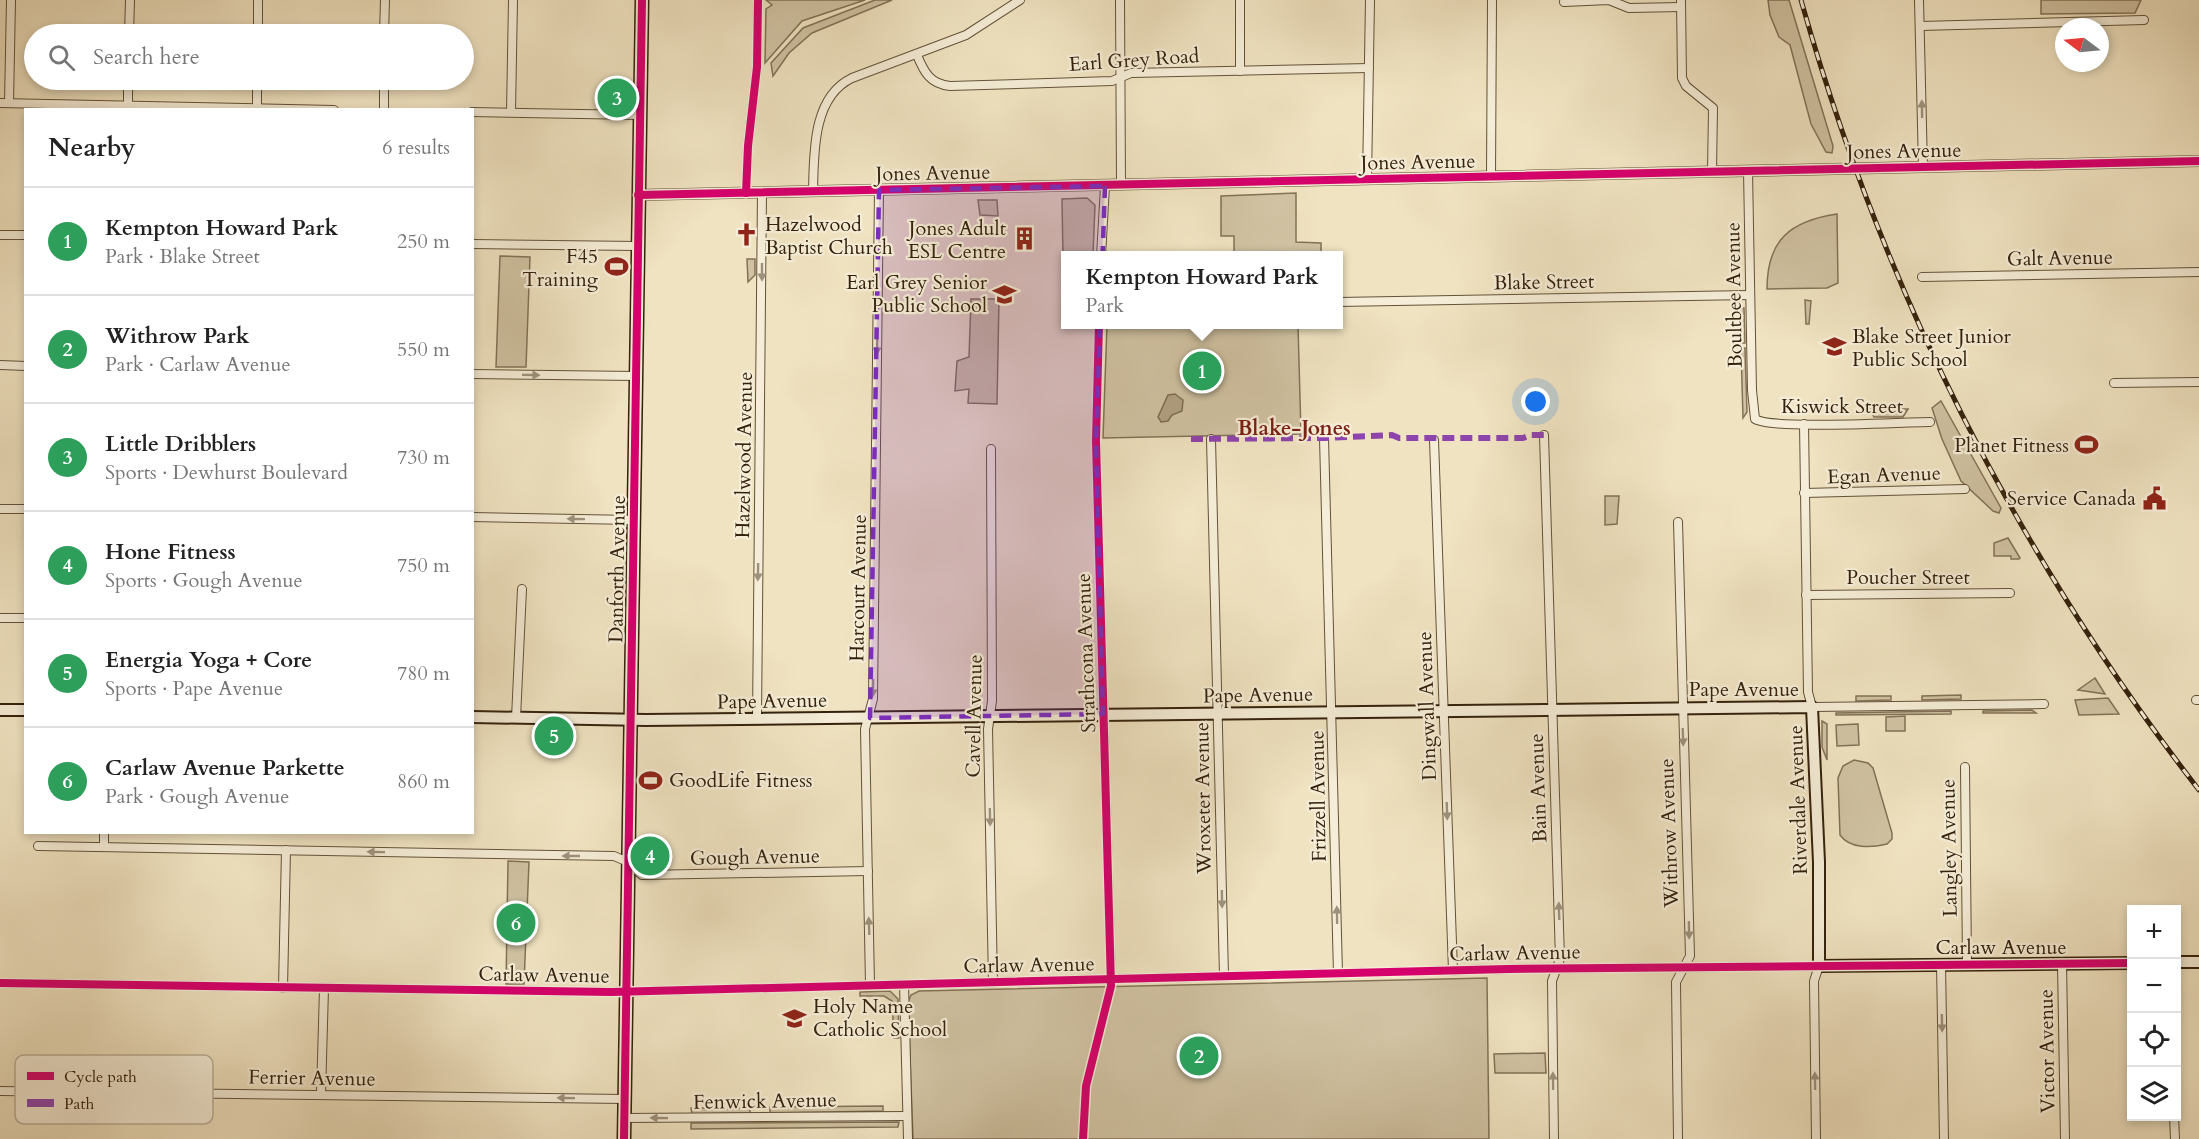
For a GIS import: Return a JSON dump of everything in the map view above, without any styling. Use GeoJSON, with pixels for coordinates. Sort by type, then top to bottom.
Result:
{"type":"FeatureCollection","features":[{"type":"Feature","properties":{"kind":"main road","name":"Danforth Avenue"},"geometry":{"type":"LineString","coordinates":[[624,1139],[642,0]]}},
{"type":"Feature","properties":{"kind":"main road","name":"Pape Avenue"},"geometry":{"type":"LineString","coordinates":[[474,717],[631,720],[1812,707]]}},
{"type":"Feature","properties":{"kind":"main road","name":"Riverdale Avenue"},"geometry":{"type":"LineString","coordinates":[[1812,707],[1818,862],[1819,966]]}},
{"type":"Feature","properties":{"kind":"main road"},"geometry":{"type":"LineString","coordinates":[[0,710],[24,710]]}},
{"type":"Feature","properties":{"kind":"main road"},"geometry":{"type":"LineString","coordinates":[[2181,962],[2199,962]]}},
{"type":"Feature","properties":{"kind":"main road","name":"Carlaw Avenue"},"geometry":{"type":"LineString","coordinates":[[1819,966],[2127,963]]}},
{"type":"Feature","properties":{"kind":"street"},"geometry":{"type":"LineString","coordinates":[[11,0],[4,103],[128,108],[257,108],[257,90]]}},
{"type":"Feature","properties":{"kind":"street"},"geometry":{"type":"LineString","coordinates":[[129,24],[130,0]]}},
{"type":"Feature","properties":{"kind":"street"},"geometry":{"type":"LineString","coordinates":[[258,0],[258,24]]}},
{"type":"Feature","properties":{"kind":"street"},"geometry":{"type":"LineString","coordinates":[[384,24],[385,0]]}},
{"type":"Feature","properties":{"kind":"street"},"geometry":{"type":"LineString","coordinates":[[511,112],[513,0]]}},
{"type":"Feature","properties":{"kind":"street"},"geometry":{"type":"LineString","coordinates":[[746,193],[748,146],[758,67],[758,0]]}},
{"type":"Feature","properties":{"kind":"street"},"geometry":{"type":"LineString","coordinates":[[813,192],[816,135],[822,113],[832,93],[852,78],[918,55],[982,27],[1020,0]]}},
{"type":"Feature","properties":{"kind":"street"},"geometry":{"type":"LineString","coordinates":[[1120,0],[1121,185]]}},
{"type":"Feature","properties":{"kind":"street"},"geometry":{"type":"LineString","coordinates":[[1239,0],[1240,71]]}},
{"type":"Feature","properties":{"kind":"street"},"geometry":{"type":"LineString","coordinates":[[1367,180],[1370,0]]}},
{"type":"Feature","properties":{"kind":"street"},"geometry":{"type":"LineString","coordinates":[[1491,177],[1492,0]]}},
{"type":"Feature","properties":{"kind":"street"},"geometry":{"type":"LineString","coordinates":[[1564,2],[1609,0],[1629,8],[1681,3],[1682,78],[1686,86],[1713,108],[1712,172]]}},
{"type":"Feature","properties":{"kind":"street"},"geometry":{"type":"LineString","coordinates":[[1920,0],[1923,168]]}},
{"type":"Feature","properties":{"kind":"street"},"geometry":{"type":"LineString","coordinates":[[1920,26],[2144,20]]}},
{"type":"Feature","properties":{"kind":"street","name":"Earl Grey Road"},"geometry":{"type":"LineString","coordinates":[[918,55],[929,78],[943,85],[1112,81],[1131,73],[1369,68]]}},
{"type":"Feature","properties":{"kind":"street"},"geometry":{"type":"LineString","coordinates":[[128,90],[128,108]]}},
{"type":"Feature","properties":{"kind":"street"},"geometry":{"type":"LineString","coordinates":[[384,90],[384,108]]}},
{"type":"Feature","properties":{"kind":"street"},"geometry":{"type":"LineString","coordinates":[[474,112],[639,115]]}},
{"type":"Feature","properties":{"kind":"street","name":"Jones Avenue"},"geometry":{"type":"LineString","coordinates":[[638,195],[2199,161]]}},
{"type":"Feature","properties":{"kind":"street","name":"Boultbee Avenue"},"geometry":{"type":"LineString","coordinates":[[1748,171],[1752,390],[1755,419]]}},
{"type":"Feature","properties":{"kind":"street"},"geometry":{"type":"LineString","coordinates":[[1101,251],[1105,186]]}},
{"type":"Feature","properties":{"kind":"street","name":"Harcourt Avenue"},"geometry":{"type":"LineString","coordinates":[[870,984],[865,729],[870,718],[873,699],[879,190]]}},
{"type":"Feature","properties":{"kind":"street","name":"Hazelwood Avenue"},"geometry":{"type":"LineString","coordinates":[[757,719],[762,192]]}},
{"type":"Feature","properties":{"kind":"street"},"geometry":{"type":"LineString","coordinates":[[0,235],[24,236]]}},
{"type":"Feature","properties":{"kind":"street"},"geometry":{"type":"LineString","coordinates":[[474,244],[638,246]]}},
{"type":"Feature","properties":{"kind":"street","name":"Galt Avenue"},"geometry":{"type":"LineString","coordinates":[[1922,277],[2199,272]]}},
{"type":"Feature","properties":{"kind":"street","name":"Blake Street"},"geometry":{"type":"LineString","coordinates":[[1343,302],[1750,295]]}},
{"type":"Feature","properties":{"kind":"street","name":"Strathcona Avenue"},"geometry":{"type":"LineString","coordinates":[[1099,329],[1096,441],[1111,980]]}},
{"type":"Feature","properties":{"kind":"street"},"geometry":{"type":"LineString","coordinates":[[0,365],[24,366]]}},
{"type":"Feature","properties":{"kind":"street"},"geometry":{"type":"LineString","coordinates":[[474,374],[637,376]]}},
{"type":"Feature","properties":{"kind":"street"},"geometry":{"type":"LineString","coordinates":[[2114,383],[2199,382]]}},
{"type":"Feature","properties":{"kind":"street","name":"Kiswick Street"},"geometry":{"type":"LineString","coordinates":[[1755,419],[1761,422],[1804,424],[1930,422]]}},
{"type":"Feature","properties":{"kind":"street","name":"Riverdale Avenue"},"geometry":{"type":"LineString","coordinates":[[1804,424],[1808,692],[1812,707]]}},
{"type":"Feature","properties":{"kind":"street","name":"Bain Avenue"},"geometry":{"type":"LineString","coordinates":[[1544,435],[1560,958],[1552,981],[1554,1139]]}},
{"type":"Feature","properties":{"kind":"street","name":"Frizzell Avenue"},"geometry":{"type":"LineString","coordinates":[[1324,438],[1338,974]]}},
{"type":"Feature","properties":{"kind":"street","name":"Wroxeter Avenue"},"geometry":{"type":"LineString","coordinates":[[1211,439],[1224,976]]}},
{"type":"Feature","properties":{"kind":"street","name":"Dingwall Avenue"},"geometry":{"type":"LineString","coordinates":[[1434,440],[1453,970]]}},
{"type":"Feature","properties":{"kind":"street","name":"Cavell Avenue"},"geometry":{"type":"LineString","coordinates":[[991,449],[992,700],[990,717],[993,982]]}},
{"type":"Feature","properties":{"kind":"street","name":"Egan Avenue"},"geometry":{"type":"LineString","coordinates":[[1804,494],[1965,489]]}},
{"type":"Feature","properties":{"kind":"street"},"geometry":{"type":"LineString","coordinates":[[0,509],[24,509]]}},
{"type":"Feature","properties":{"kind":"street"},"geometry":{"type":"LineString","coordinates":[[474,517],[634,520]]}},
{"type":"Feature","properties":{"kind":"street","name":"Withrow Avenue"},"geometry":{"type":"LineString","coordinates":[[1678,522],[1690,956],[1676,982],[1678,1139]]}},
{"type":"Feature","properties":{"kind":"street"},"geometry":{"type":"LineString","coordinates":[[516,718],[522,589]]}},
{"type":"Feature","properties":{"kind":"street","name":"Poucher Street"},"geometry":{"type":"LineString","coordinates":[[1806,595],[2010,593]]}},
{"type":"Feature","properties":{"kind":"street"},"geometry":{"type":"LineString","coordinates":[[0,618],[24,618]]}},
{"type":"Feature","properties":{"kind":"street","name":"Pape Avenue"},"geometry":{"type":"LineString","coordinates":[[1812,707],[2044,704]]}},
{"type":"Feature","properties":{"kind":"street","name":"Langley Avenue"},"geometry":{"type":"LineString","coordinates":[[1965,767],[1967,964]]}},
{"type":"Feature","properties":{"kind":"street"},"geometry":{"type":"LineString","coordinates":[[104,834],[104,847]]}},
{"type":"Feature","properties":{"kind":"street","name":"Gough Avenue"},"geometry":{"type":"LineString","coordinates":[[38,846],[614,856],[628,862],[642,875],[868,871]]}},
{"type":"Feature","properties":{"kind":"street"},"geometry":{"type":"LineString","coordinates":[[283,988],[286,850]]}},
{"type":"Feature","properties":{"kind":"street","name":"Victor Avenue"},"geometry":{"type":"LineString","coordinates":[[2062,963],[2065,1139]]}},
{"type":"Feature","properties":{"kind":"street"},"geometry":{"type":"LineString","coordinates":[[1941,964],[1944,1139]]}},
{"type":"Feature","properties":{"kind":"street","name":"Riverdale Avenue"},"geometry":{"type":"LineString","coordinates":[[1816,1139],[1814,981],[1819,966]]}},
{"type":"Feature","properties":{"kind":"street","name":"Carlaw Avenue"},"geometry":{"type":"LineString","coordinates":[[0,983],[626,992],[1453,970],[1819,966]]}},
{"type":"Feature","properties":{"kind":"street"},"geometry":{"type":"LineString","coordinates":[[904,984],[908,1139]]}},
{"type":"Feature","properties":{"kind":"street"},"geometry":{"type":"LineString","coordinates":[[321,1094],[324,989]]}},
{"type":"Feature","properties":{"kind":"street","name":"Ferrier Avenue"},"geometry":{"type":"LineString","coordinates":[[0,1091],[15,1091]]}},
{"type":"Feature","properties":{"kind":"street","name":"Ferrier Avenue"},"geometry":{"type":"LineString","coordinates":[[213,1093],[624,1099]]}},
{"type":"Feature","properties":{"kind":"street","name":"Fenwick Avenue"},"geometry":{"type":"LineString","coordinates":[[624,1118],[907,1116]]}},
{"type":"Feature","properties":{"kind":"street"},"geometry":{"type":"LineString","coordinates":[[2174,1121],[2175,1139]]}},
{"type":"Feature","properties":{"kind":"highlighted area"},"geometry":{"type":"Polygon","coordinates":[[[1105,186],[1096,441],[1103,714],[870,718],[879,190],[1105,186]]]}},
{"type":"Feature","properties":{"kind":"shaded area"},"geometry":{"type":"Polygon","coordinates":[[[766,0],[865,0],[802,21],[765,63],[766,9],[772,5],[766,0]]]}},
{"type":"Feature","properties":{"kind":"shaded area"},"geometry":{"type":"Polygon","coordinates":[[[875,0],[892,0],[812,33],[789,53],[773,76],[771,63],[803,28],[875,0]]]}},
{"type":"Feature","properties":{"kind":"shaded area"},"geometry":{"type":"Polygon","coordinates":[[[1768,0],[1789,0],[1833,146],[1832,153],[1826,152],[1811,124],[1790,45],[1779,37],[1770,15],[1768,0]]]}},
{"type":"Feature","properties":{"kind":"shaded area"},"geometry":{"type":"Polygon","coordinates":[[[2041,0],[2141,0],[2135,13],[2041,14],[2041,0]]]}},
{"type":"Feature","properties":{"kind":"shaded area"},"geometry":{"type":"Polygon","coordinates":[[[1296,193],[1296,242],[1321,243],[1321,251],[1234,251],[1234,236],[1221,236],[1221,196],[1296,193]]]}},
{"type":"Feature","properties":{"kind":"shaded area"},"geometry":{"type":"Polygon","coordinates":[[[1087,198],[1095,205],[1093,251],[1063,251],[1062,199],[1087,198]]]}},
{"type":"Feature","properties":{"kind":"shaded area"},"geometry":{"type":"Polygon","coordinates":[[[978,200],[997,200],[998,216],[980,215],[978,200]]]}},
{"type":"Feature","properties":{"kind":"shaded area"},"geometry":{"type":"Polygon","coordinates":[[[1837,214],[1838,283],[1827,288],[1767,289],[1771,258],[1784,236],[1806,222],[1837,214]]]}},
{"type":"Feature","properties":{"kind":"shaded area"},"geometry":{"type":"Polygon","coordinates":[[[500,256],[530,257],[526,367],[496,367],[500,256]]]}},
{"type":"Feature","properties":{"kind":"shaded area"},"geometry":{"type":"Polygon","coordinates":[[[747,259],[755,259],[755,275],[748,282],[747,259]]]}},
{"type":"Feature","properties":{"kind":"shaded area"},"geometry":{"type":"Polygon","coordinates":[[[971,299],[999,299],[997,404],[968,403],[969,389],[955,391],[957,361],[969,357],[971,299]]]}},
{"type":"Feature","properties":{"kind":"shaded area"},"geometry":{"type":"Polygon","coordinates":[[[1805,300],[1811,301],[1809,324],[1806,324],[1805,300]]]}},
{"type":"Feature","properties":{"kind":"shaded area"},"geometry":{"type":"Polygon","coordinates":[[[1740,308],[1744,308],[1745,343],[1741,343],[1740,308]]]}},
{"type":"Feature","properties":{"kind":"shaded area"},"geometry":{"type":"Polygon","coordinates":[[[1107,329],[1298,329],[1301,434],[1103,438],[1107,329]]]}},
{"type":"Feature","properties":{"kind":"shaded area"},"geometry":{"type":"Polygon","coordinates":[[[1745,348],[1747,412],[1743,418],[1741,349],[1745,348]]]}},
{"type":"Feature","properties":{"kind":"shaded area"},"geometry":{"type":"Polygon","coordinates":[[[1175,394],[1183,400],[1182,411],[1172,415],[1168,421],[1161,422],[1158,417],[1168,395],[1175,394]]]}},
{"type":"Feature","properties":{"kind":"shaded area"},"geometry":{"type":"Polygon","coordinates":[[[1941,401],[2001,508],[1999,513],[1993,511],[1961,481],[1942,439],[1932,408],[1941,401]]]}},
{"type":"Feature","properties":{"kind":"shaded area"},"geometry":{"type":"Polygon","coordinates":[[[1869,409],[1908,409],[1903,417],[1874,417],[1869,409]]]}},
{"type":"Feature","properties":{"kind":"shaded area"},"geometry":{"type":"Polygon","coordinates":[[[1605,496],[1619,496],[1617,524],[1605,525],[1605,496]]]}},
{"type":"Feature","properties":{"kind":"shaded area"},"geometry":{"type":"Polygon","coordinates":[[[2008,538],[2019,559],[2011,559],[2011,556],[1994,556],[1994,543],[2008,538]]]}},
{"type":"Feature","properties":{"kind":"shaded area"},"geometry":{"type":"Polygon","coordinates":[[[2095,678],[2105,694],[2078,690],[2095,678]]]}},
{"type":"Feature","properties":{"kind":"shaded area"},"geometry":{"type":"Polygon","coordinates":[[[1961,695],[1961,699],[1922,700],[1922,696],[1961,695]]]}},
{"type":"Feature","properties":{"kind":"shaded area"},"geometry":{"type":"Polygon","coordinates":[[[1856,696],[1891,696],[1891,700],[1856,701],[1856,696]]]}},
{"type":"Feature","properties":{"kind":"shaded area"},"geometry":{"type":"Polygon","coordinates":[[[2108,698],[2119,714],[2079,715],[2075,700],[2108,698]]]}},
{"type":"Feature","properties":{"kind":"shaded area"},"geometry":{"type":"Polygon","coordinates":[[[2032,710],[2036,713],[1983,713],[1983,711],[2032,710]]]}},
{"type":"Feature","properties":{"kind":"shaded area"},"geometry":{"type":"Polygon","coordinates":[[[1951,711],[1951,714],[1836,715],[1836,713],[1951,711]]]}},
{"type":"Feature","properties":{"kind":"shaded area"},"geometry":{"type":"Polygon","coordinates":[[[1905,716],[1905,731],[1886,731],[1886,717],[1905,716]]]}},
{"type":"Feature","properties":{"kind":"shaded area"},"geometry":{"type":"Polygon","coordinates":[[[1822,721],[1827,724],[1827,760],[1822,747],[1822,721]]]}},
{"type":"Feature","properties":{"kind":"shaded area"},"geometry":{"type":"Polygon","coordinates":[[[1858,724],[1859,745],[1837,746],[1836,725],[1858,724]]]}},
{"type":"Feature","properties":{"kind":"shaded area"},"geometry":{"type":"Polygon","coordinates":[[[1854,760],[1868,763],[1873,768],[1892,833],[1892,839],[1887,844],[1855,845],[1844,840],[1840,835],[1838,778],[1843,766],[1854,760]]]}},
{"type":"Feature","properties":{"kind":"shaded area"},"geometry":{"type":"Polygon","coordinates":[[[508,861],[529,862],[524,984],[506,984],[508,861]]]}},
{"type":"Feature","properties":{"kind":"shaded area"},"geometry":{"type":"Polygon","coordinates":[[[1487,978],[1489,1139],[913,1139],[908,1002],[911,995],[919,991],[1487,978]]]}},
{"type":"Feature","properties":{"kind":"shaded area"},"geometry":{"type":"Polygon","coordinates":[[[890,991],[898,999],[899,1038],[894,1038],[892,1001],[884,996],[860,996],[860,992],[890,991]]]}},
{"type":"Feature","properties":{"kind":"shaded area"},"geometry":{"type":"Polygon","coordinates":[[[1545,1053],[1546,1073],[1495,1073],[1494,1054],[1545,1053]]]}},
{"type":"Feature","properties":{"kind":"shaded area"},"geometry":{"type":"Polygon","coordinates":[[[883,1106],[883,1111],[770,1113],[770,1107],[883,1106]]]}},
{"type":"Feature","properties":{"kind":"shaded area"},"geometry":{"type":"Polygon","coordinates":[[[691,1108],[750,1108],[750,1113],[692,1114],[691,1108]]]}},
{"type":"Feature","properties":{"kind":"shaded area"},"geometry":{"type":"Polygon","coordinates":[[[899,1122],[898,1127],[691,1129],[691,1123],[899,1122]]]}},
{"type":"Feature","properties":{"kind":"railway"},"geometry":{"type":"LineString","coordinates":[[1801,0],[1834,107],[1872,211],[1914,314],[1962,414],[2014,512],[2071,607],[2133,700],[2199,790]]}},
{"type":"Feature","properties":{"kind":"marked path"},"geometry":{"type":"LineString","coordinates":[[1191,439],[1392,435],[1399,438],[1523,438],[1531,435],[1544,435]]}},
{"type":"Feature","properties":{"kind":"cycle path"},"geometry":{"type":"LineString","coordinates":[[624,1139],[642,0]]}},
{"type":"Feature","properties":{"kind":"cycle path"},"geometry":{"type":"LineString","coordinates":[[746,193],[748,146],[757,67],[758,0]]}},
{"type":"Feature","properties":{"kind":"cycle path"},"geometry":{"type":"LineString","coordinates":[[638,195],[2199,161]]}},
{"type":"Feature","properties":{"kind":"cycle path"},"geometry":{"type":"LineString","coordinates":[[1083,1139],[1086,1086],[1111,986],[1096,441],[1099,329]]}},
{"type":"Feature","properties":{"kind":"cycle path"},"geometry":{"type":"LineString","coordinates":[[0,983],[611,992],[1508,969],[2127,963]]}},
{"type":"Feature","properties":{"kind":"place","name":"Little Dribblers"},"geometry":{"type":"Point","coordinates":[617,98]}},
{"type":"Feature","properties":{"kind":"place","name":"Hazelwood Baptist Church"},"geometry":{"type":"Point","coordinates":[747,235]}},
{"type":"Feature","properties":{"kind":"place","name":"Jones Adult ESL Centre"},"geometry":{"type":"Point","coordinates":[1024,239]}},
{"type":"Feature","properties":{"kind":"place","name":"F45 Training"},"geometry":{"type":"Point","coordinates":[616,267]}},
{"type":"Feature","properties":{"kind":"place","name":"Earl Grey Senior Public School"},"geometry":{"type":"Point","coordinates":[1005,294]}},
{"type":"Feature","properties":{"kind":"place","name":"Blake Street Junior Public School"},"geometry":{"type":"Point","coordinates":[1834,347]}},
{"type":"Feature","properties":{"kind":"place","name":"Kempton Howard Park"},"geometry":{"type":"Point","coordinates":[1202,371]}},
{"type":"Feature","properties":{"kind":"place","name":"Planet Fitness"},"geometry":{"type":"Point","coordinates":[2087,445]}},
{"type":"Feature","properties":{"kind":"place","name":"Service Canada"},"geometry":{"type":"Point","coordinates":[2154,498]}},
{"type":"Feature","properties":{"kind":"place","name":"Energia Yoga + Core"},"geometry":{"type":"Point","coordinates":[554,736]}},
{"type":"Feature","properties":{"kind":"place","name":"GoodLife Fitness"},"geometry":{"type":"Point","coordinates":[651,780]}},
{"type":"Feature","properties":{"kind":"place","name":"Hone Fitness"},"geometry":{"type":"Point","coordinates":[650,856]}},
{"type":"Feature","properties":{"kind":"place","name":"Carlaw Avenue Parkette"},"geometry":{"type":"Point","coordinates":[516,923]}},
{"type":"Feature","properties":{"kind":"place","name":"Holy Name Catholic School"},"geometry":{"type":"Point","coordinates":[795,1018]}},
{"type":"Feature","properties":{"kind":"place","name":"Withrow Park"},"geometry":{"type":"Point","coordinates":[1199,1056]}},
{"type":"Feature","properties":{"kind":"district","name":"Blake-Jones"},"geometry":{"type":"Point","coordinates":[1294,428]}}]}
